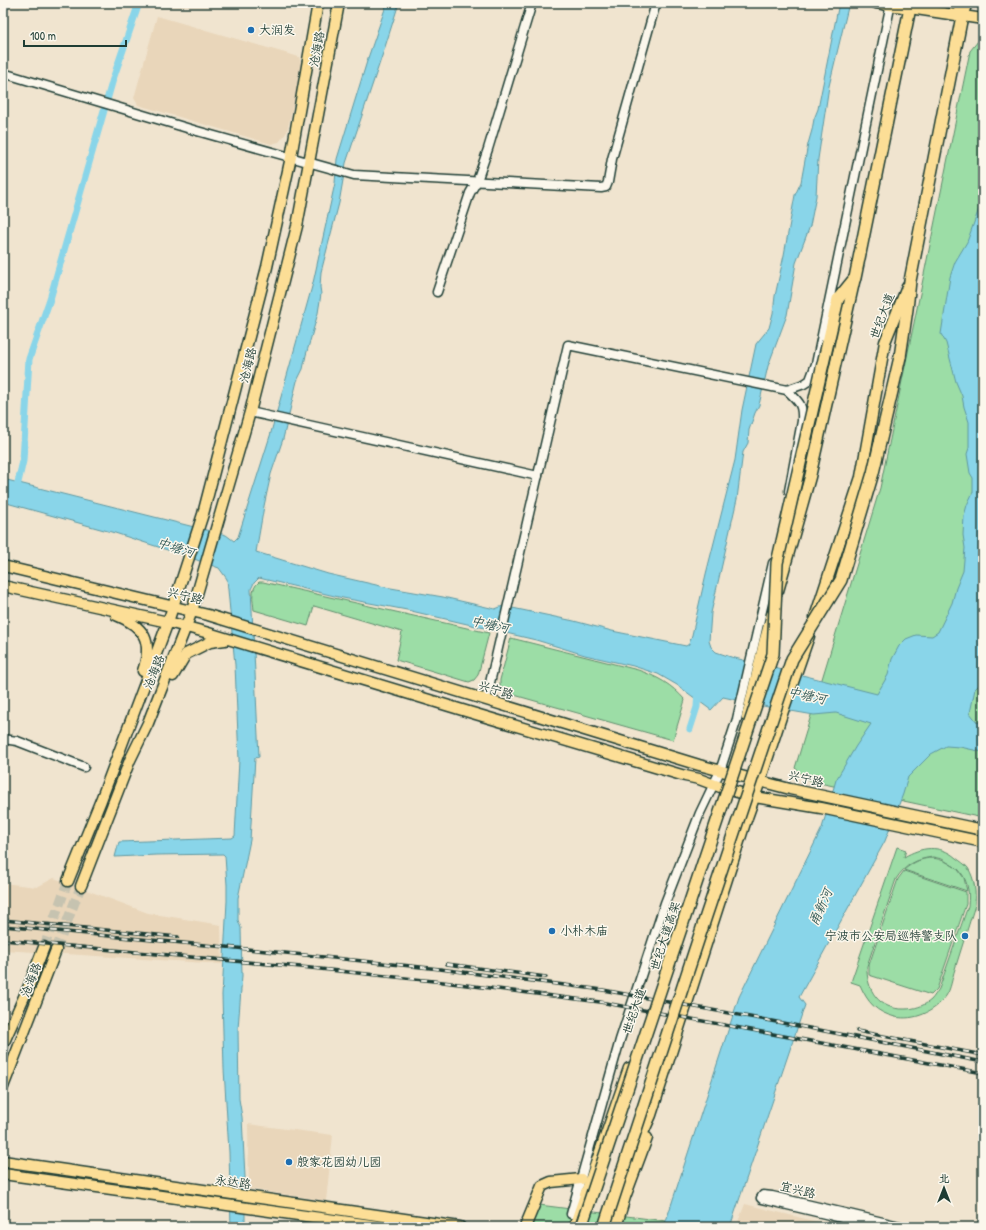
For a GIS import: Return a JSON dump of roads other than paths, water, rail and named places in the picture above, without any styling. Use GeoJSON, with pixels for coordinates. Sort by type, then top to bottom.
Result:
{"type":"FeatureCollection","features":[{"type":"Feature","properties":{"kind":"highway","name":"世纪大道"},"geometry":{"type":"LineString","coordinates":[[910,281],[962,16],[958,3]]}},
{"type":"Feature","properties":{"kind":"highway"},"geometry":{"type":"LineString","coordinates":[[855,278],[910,5]]}},
{"type":"Feature","properties":{"kind":"highway","name":"世纪大道高架"},"geometry":{"type":"LineString","coordinates":[[581,1227],[773,654],[777,563],[838,299],[855,278]]}},
{"type":"Feature","properties":{"kind":"highway"},"geometry":{"type":"LineString","coordinates":[[604,1227],[708,908],[797,658],[841,580],[873,474],[900,357],[910,281]]}},
{"type":"Feature","properties":{"kind":"main road","name":"沧海路"},"geometry":{"type":"LineString","coordinates":[[68,881],[101,800],[174,607],[203,514],[267,267],[291,157],[318,3]]}},
{"type":"Feature","properties":{"kind":"main road","name":"沧海路"},"geometry":{"type":"LineString","coordinates":[[81,886],[130,760],[148,723],[187,627],[204,570],[250,412],[297,226],[339,3]]}},
{"type":"Feature","properties":{"kind":"main road"},"geometry":{"type":"LineString","coordinates":[[962,16],[966,3]]}},
{"type":"Feature","properties":{"kind":"main road"},"geometry":{"type":"LineString","coordinates":[[884,4],[910,5],[983,19]]}},
{"type":"Feature","properties":{"kind":"main road","name":"世纪大道"},"geometry":{"type":"LineString","coordinates":[[574,1227],[586,1178],[719,786],[748,713],[764,643],[810,477],[855,278]]}},
{"type":"Feature","properties":{"kind":"main road","name":"世纪大道"},"geometry":{"type":"LineString","coordinates":[[755,796],[783,711],[797,658],[861,477],[885,342],[910,281]]}},
{"type":"Feature","properties":{"kind":"main road","name":"兴宁路"},"geometry":{"type":"LineString","coordinates":[[3,566],[192,611],[227,621],[699,766],[824,796],[983,830]]}},
{"type":"Feature","properties":{"kind":"main road"},"geometry":{"type":"LineString","coordinates":[[3,586],[187,627],[656,768],[755,796],[650,1115],[619,1186],[599,1227]]}},
{"type":"Feature","properties":{"kind":"main road","name":"沧海路"},"geometry":{"type":"LineString","coordinates":[[98,607],[134,624],[146,639],[148,649],[147,659],[132,703],[131,720]]}},
{"type":"Feature","properties":{"kind":"main road","name":"沧海路"},"geometry":{"type":"LineString","coordinates":[[148,723],[158,712],[176,670],[186,654],[210,642],[229,639]]}},
{"type":"Feature","properties":{"kind":"main road","name":"兴宁路"},"geometry":{"type":"LineString","coordinates":[[755,796],[821,808],[983,842]]}},
{"type":"Feature","properties":{"kind":"main road","name":"沧海路"},"geometry":{"type":"LineString","coordinates":[[3,1044],[28,988],[44,947]]}},
{"type":"Feature","properties":{"kind":"main road","name":"沧海路"},"geometry":{"type":"LineString","coordinates":[[3,1086],[56,950]]}},
{"type":"Feature","properties":{"kind":"main road"},"geometry":{"type":"LineString","coordinates":[[616,1227],[625,1197],[648,1136],[650,1115]]}},
{"type":"Feature","properties":{"kind":"main road","name":"永达路"},"geometry":{"type":"LineString","coordinates":[[3,1161],[460,1227]]}},
{"type":"Feature","properties":{"kind":"main road","name":"永达路"},"geometry":{"type":"LineString","coordinates":[[3,1174],[385,1227]]}},
{"type":"Feature","properties":{"kind":"main road"},"geometry":{"type":"LineString","coordinates":[[525,1227],[542,1186],[551,1182],[586,1178],[567,1227]]}},
{"type":"Feature","properties":{"kind":"street"},"geometry":{"type":"LineString","coordinates":[[437,292],[470,193],[477,181],[488,149],[532,3]]}},
{"type":"Feature","properties":{"kind":"street"},"geometry":{"type":"LineString","coordinates":[[3,73],[196,131],[348,173],[601,188],[606,187],[608,182],[612,159],[656,3]]}},
{"type":"Feature","properties":{"kind":"street"},"geometry":{"type":"LineString","coordinates":[[486,700],[568,346],[787,390],[804,384],[810,380],[816,364],[879,63],[884,4]]}},
{"type":"Feature","properties":{"kind":"street"},"geometry":{"type":"LineString","coordinates":[[724,772],[781,531],[802,421],[803,410],[798,400],[787,390]]}},
{"type":"Feature","properties":{"kind":"street"},"geometry":{"type":"LineString","coordinates":[[250,412],[538,476]]}},
{"type":"Feature","properties":{"kind":"street"},"geometry":{"type":"LineString","coordinates":[[3,739],[17,741],[84,767]]}},
{"type":"Feature","properties":{"kind":"street"},"geometry":{"type":"LineString","coordinates":[[586,1178],[620,1040],[665,903],[700,813],[719,786]]}},
{"type":"Feature","properties":{"kind":"street","name":"宜兴路"},"geometry":{"type":"LineString","coordinates":[[880,1227],[761,1198],[763,1195],[772,1196],[904,1227]]}},
{"type":"Feature","properties":{"kind":"water"},"geometry":{"type":"Polygon","coordinates":[[[387,3],[399,3],[346,163],[339,203],[321,272],[321,294],[318,313],[303,369],[297,381],[283,439],[271,474],[256,552],[328,574],[385,587],[443,597],[495,609],[503,606],[574,621],[612,631],[686,646],[689,644],[735,460],[742,410],[756,344],[769,328],[773,313],[795,195],[801,182],[808,144],[818,109],[839,3],[849,3],[829,86],[818,159],[816,196],[810,226],[796,263],[787,315],[768,366],[759,405],[749,430],[748,443],[743,452],[737,499],[711,613],[709,641],[711,647],[716,652],[731,657],[877,694],[888,675],[892,659],[899,646],[906,639],[916,635],[932,636],[938,632],[952,603],[963,571],[965,548],[963,535],[964,516],[973,492],[973,478],[970,473],[967,454],[969,448],[969,422],[962,396],[956,382],[946,343],[941,334],[950,277],[955,262],[967,242],[983,194],[983,681],[975,689],[970,713],[977,722],[983,724],[983,752],[960,747],[946,746],[931,754],[908,777],[885,841],[799,997],[805,1005],[730,1227],[664,1227],[739,997],[822,828],[836,780],[871,724],[836,713],[814,715],[723,697],[711,710],[677,685],[658,674],[633,666],[585,655],[536,640],[259,578],[251,589],[259,757],[255,758],[250,840],[238,898],[238,920],[241,928],[242,976],[238,1029],[239,1099],[242,1117],[245,1177],[245,1227],[231,1227],[222,995],[227,901],[225,856],[223,854],[115,857],[119,842],[232,838],[235,836],[239,760],[235,665],[227,579],[219,568],[183,555],[115,533],[3,502],[3,479],[226,535],[234,541],[238,537],[270,436],[313,283],[335,183],[337,159],[368,58],[387,3]]]}},
{"type":"Feature","properties":{"kind":"waterway"},"geometry":{"type":"LineString","coordinates":[[16,491],[23,461],[29,359],[50,299],[113,79],[139,3]]}},
{"type":"Feature","properties":{"kind":"waterway"},"geometry":{"type":"LineString","coordinates":[[690,729],[697,707],[698,691]]}},
{"type":"Feature","properties":{"kind":"tunnel"},"geometry":{"type":"LineString","coordinates":[[44,947],[68,881]]}},
{"type":"Feature","properties":{"kind":"tunnel"},"geometry":{"type":"LineString","coordinates":[[56,950],[81,886]]}},
{"type":"Feature","properties":{"kind":"railway"},"geometry":{"type":"LineString","coordinates":[[3,920],[178,937]]}},
{"type":"Feature","properties":{"kind":"railway"},"geometry":{"type":"LineString","coordinates":[[3,926],[440,969],[603,990],[983,1062]]}},
{"type":"Feature","properties":{"kind":"railway"},"geometry":{"type":"LineString","coordinates":[[3,940],[301,967],[443,982],[600,1002],[983,1073]]}},
{"type":"Feature","properties":{"kind":"railway"},"geometry":{"type":"LineString","coordinates":[[447,964],[546,977]]}},
{"type":"Feature","properties":{"kind":"railway"},"geometry":{"type":"LineString","coordinates":[[857,1031],[983,1055]]}},
{"type":"Feature","properties":{"kind":"place","name":"大润发"},"geometry":{"type":"Point","coordinates":[251,30]}},
{"type":"Feature","properties":{"kind":"place","name":"小朴木庙"},"geometry":{"type":"Point","coordinates":[552,931]}},
{"type":"Feature","properties":{"kind":"place","name":"宁波市公安局巡特警支队"},"geometry":{"type":"Point","coordinates":[965,936]}},
{"type":"Feature","properties":{"kind":"place","name":"殷家花园幼儿园"},"geometry":{"type":"Point","coordinates":[289,1162]}},
{"type":"Feature","properties":{"kind":"water label","name":"中塘河"},"geometry":{"type":"Point","coordinates":[176,547]}},
{"type":"Feature","properties":{"kind":"water label","name":"中塘河"},"geometry":{"type":"Point","coordinates":[490,624]}},
{"type":"Feature","properties":{"kind":"water label","name":"中塘河"},"geometry":{"type":"Point","coordinates":[807,695]}},
{"type":"Feature","properties":{"kind":"water label","name":"甬新河"},"geometry":{"type":"Point","coordinates":[820,907]}}]}
